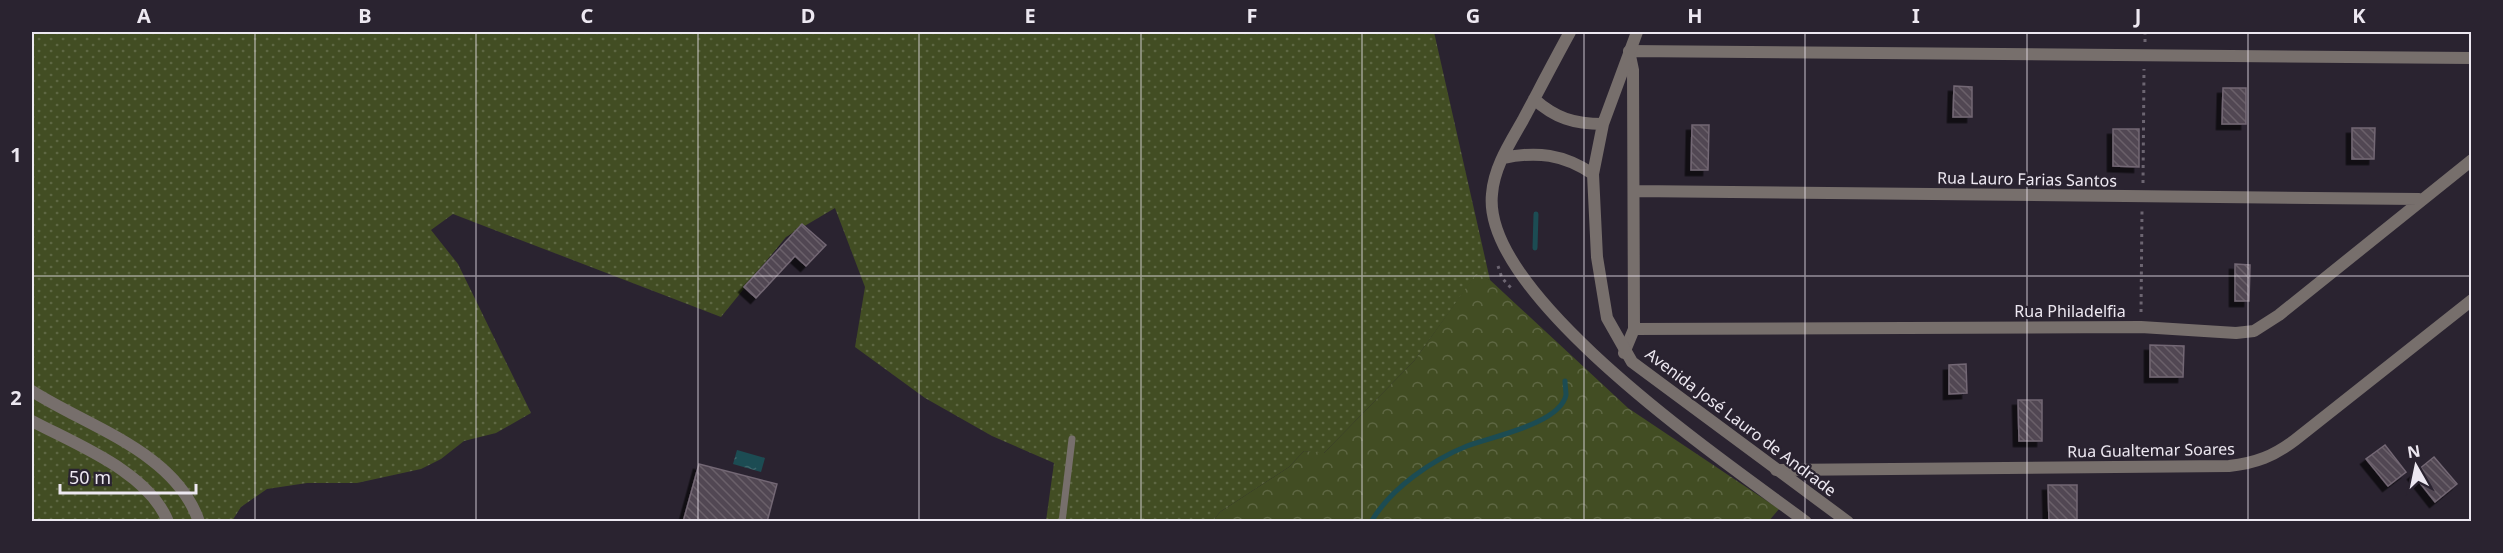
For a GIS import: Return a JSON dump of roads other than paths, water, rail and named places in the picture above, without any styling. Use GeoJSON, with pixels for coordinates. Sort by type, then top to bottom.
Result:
{"type":"FeatureCollection","features":[{"type":"Feature","properties":{"kind":"street"},"geometry":{"type":"LineString","coordinates":[[1570,32],[1497,168],[1492,194],[1492,220],[1518,274],[1535,295],[1633,392],[1806,522]]}},
{"type":"Feature","properties":{"kind":"street","name":"Avenida José Lauro de Andrade"},"geometry":{"type":"LineString","coordinates":[[1637,32],[1602,123],[1593,174],[1597,257],[1607,318],[1624,352],[1632,362],[1848,522]]}},
{"type":"Feature","properties":{"kind":"street"},"geometry":{"type":"LineString","coordinates":[[1624,352],[1634,328],[1633,70],[1629,51],[2472,58]]}},
{"type":"Feature","properties":{"kind":"street"},"geometry":{"type":"LineString","coordinates":[[1534,99],[1548,111],[1565,120],[1584,124],[1602,123]]}},
{"type":"Feature","properties":{"kind":"street"},"geometry":{"type":"LineString","coordinates":[[1503,158],[1527,153],[1552,154],[1575,162],[1593,174]]}},
{"type":"Feature","properties":{"kind":"street","name":"Rua Philadelfia"},"geometry":{"type":"LineString","coordinates":[[1634,328],[2141,327],[2236,333],[2254,331],[2279,315],[2419,199],[2472,160]]}},
{"type":"Feature","properties":{"kind":"street","name":"Rua Lauro Farias Santos"},"geometry":{"type":"LineString","coordinates":[[1634,191],[2419,199]]}},
{"type":"Feature","properties":{"kind":"street","name":"Rua Gualtemar Soares"},"geometry":{"type":"LineString","coordinates":[[1776,470],[2229,466],[2253,463],[2273,456],[2288,445],[2472,300]]}},
{"type":"Feature","properties":{"kind":"street"},"geometry":{"type":"LineString","coordinates":[[32,391],[150,458],[176,481],[195,508],[199,522]]}},
{"type":"Feature","properties":{"kind":"street"},"geometry":{"type":"LineString","coordinates":[[32,421],[128,474],[153,497],[168,522]]}},
{"type":"Feature","properties":{"kind":"lane"},"geometry":{"type":"LineString","coordinates":[[1062,522],[1072,439]]}},
{"type":"Feature","properties":{"kind":"water"},"geometry":{"type":"Polygon","coordinates":[[[737,450],[765,458],[761,472],[733,464],[737,450]]]}},
{"type":"Feature","properties":{"kind":"waterway"},"geometry":{"type":"LineString","coordinates":[[1535,248],[1536,214]]}},
{"type":"Feature","properties":{"kind":"waterway"},"geometry":{"type":"LineString","coordinates":[[1371,522],[1379,510],[1413,476],[1440,459],[1467,446],[1538,422],[1551,414],[1561,405],[1566,395],[1565,381]]}}]}
